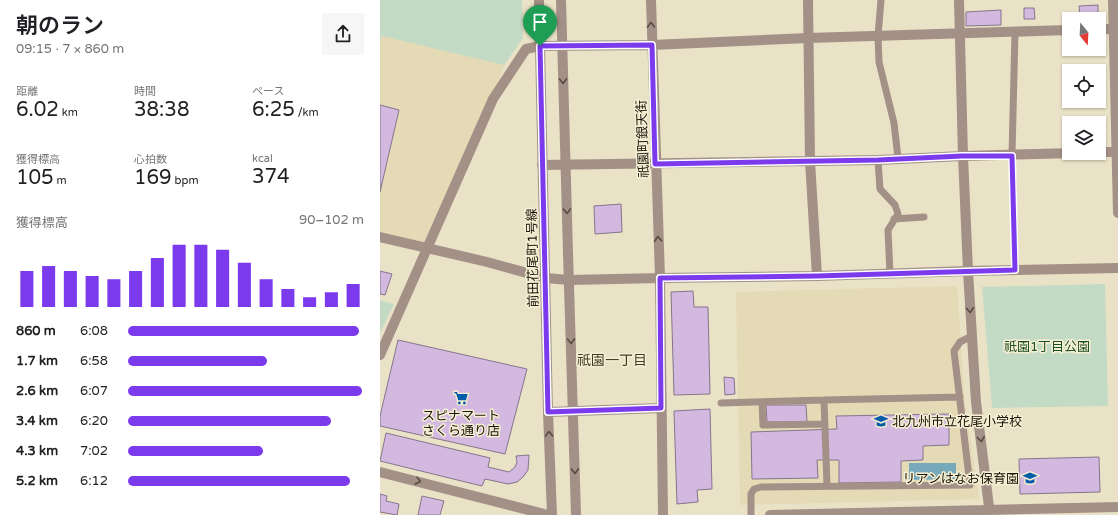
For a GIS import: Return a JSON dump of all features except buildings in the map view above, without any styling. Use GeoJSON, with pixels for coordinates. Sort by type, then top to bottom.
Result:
{"type":"FeatureCollection","features":[{"type":"Feature","properties":{"kind":"street","name":"前田花尾町1号線"},"geometry":{"type":"LineString","coordinates":[[539,0],[548,412],[552,515]]}},
{"type":"Feature","properties":{"kind":"street"},"geometry":{"type":"LineString","coordinates":[[561,0],[576,515]]}},
{"type":"Feature","properties":{"kind":"street","name":"祇園町銀天街"},"geometry":{"type":"LineString","coordinates":[[651,0],[655,164],[660,278],[663,515]]}},
{"type":"Feature","properties":{"kind":"street"},"geometry":{"type":"LineString","coordinates":[[808,0],[810,161],[817,276]]}},
{"type":"Feature","properties":{"kind":"street"},"geometry":{"type":"LineString","coordinates":[[959,0],[962,156],[968,271],[976,402],[990,513]]}},
{"type":"Feature","properties":{"kind":"street"},"geometry":{"type":"LineString","coordinates":[[1113,0],[1116,29],[1116,152],[1118,213]]}},
{"type":"Feature","properties":{"kind":"street"},"geometry":{"type":"LineString","coordinates":[[380,355],[493,99],[526,49],[540,46],[562,45],[652,45],[808,38],[1062,30]]}},
{"type":"Feature","properties":{"kind":"street"},"geometry":{"type":"LineString","coordinates":[[1106,152],[1116,152]]}},
{"type":"Feature","properties":{"kind":"street"},"geometry":{"type":"LineString","coordinates":[[542,165],[878,160],[898,158],[1062,154]]}},
{"type":"Feature","properties":{"kind":"street"},"geometry":{"type":"LineString","coordinates":[[380,237],[533,273],[545,278],[570,280],[817,276],[1118,268]]}},
{"type":"Feature","properties":{"kind":"street"},"geometry":{"type":"LineString","coordinates":[[548,412],[661,408]]}},
{"type":"Feature","properties":{"kind":"street"},"geometry":{"type":"LineString","coordinates":[[380,472],[548,515]]}},
{"type":"Feature","properties":{"kind":"street"},"geometry":{"type":"LineString","coordinates":[[770,515],[990,513],[1118,507]]}},
{"type":"Feature","properties":{"kind":"lane"},"geometry":{"type":"LineString","coordinates":[[881,0],[878,36],[879,62],[894,122],[898,158]]}},
{"type":"Feature","properties":{"kind":"lane"},"geometry":{"type":"LineString","coordinates":[[1015,32],[1012,156],[1015,270]]}},
{"type":"Feature","properties":{"kind":"lane"},"geometry":{"type":"LineString","coordinates":[[878,160],[880,189],[896,205],[898,214],[888,230],[890,274]]}},
{"type":"Feature","properties":{"kind":"lane"},"geometry":{"type":"LineString","coordinates":[[894,219],[924,217]]}},
{"type":"Feature","properties":{"kind":"lane"},"geometry":{"type":"LineString","coordinates":[[751,515],[751,494],[754,490],[761,487],[970,484],[954,351],[960,342],[972,336]]}},
{"type":"Feature","properties":{"kind":"lane"},"geometry":{"type":"LineString","coordinates":[[721,403],[960,397]]}},
{"type":"Feature","properties":{"kind":"lane"},"geometry":{"type":"LineString","coordinates":[[824,400],[827,486]]}},
{"type":"Feature","properties":{"kind":"lane"},"geometry":{"type":"LineString","coordinates":[[762,402],[763,425],[825,424]]}},
{"type":"Feature","properties":{"kind":"shaded area"},"geometry":{"type":"Polygon","coordinates":[[[380,0],[522,0],[523,38],[504,65],[493,99],[428,249],[380,237],[380,0]]]}},
{"type":"Feature","properties":{"kind":"shaded area","name":"北九州市立花尾小学校"},"geometry":{"type":"Polygon","coordinates":[[[957,286],[965,403],[979,499],[740,505],[736,292],[957,286]]]}},
{"type":"Feature","properties":{"kind":"green space"},"geometry":{"type":"Polygon","coordinates":[[[380,0],[522,0],[523,38],[504,65],[382,36],[380,42],[380,0]]]}},
{"type":"Feature","properties":{"kind":"green space","name":"祇園1丁目公園"},"geometry":{"type":"Polygon","coordinates":[[[1105,284],[1108,406],[992,408],[982,287],[1105,284]]]}},
{"type":"Feature","properties":{"kind":"green space"},"geometry":{"type":"Polygon","coordinates":[[[380,300],[394,304],[380,333],[380,300]]]}},
{"type":"Feature","properties":{"kind":"water"},"geometry":{"type":"Polygon","coordinates":[[[909,463],[956,463],[956,479],[909,480],[909,463]]]}},
{"type":"Feature","properties":{"kind":"place","name":"スピナマート さくら通り店"},"geometry":{"type":"Point","coordinates":[461,398]}},
{"type":"Feature","properties":{"kind":"place","name":"北九州市立花尾小学校"},"geometry":{"type":"Point","coordinates":[881,421]}},
{"type":"Feature","properties":{"kind":"place","name":"リアンはなお保育園"},"geometry":{"type":"Point","coordinates":[1030,478]}},
{"type":"Feature","properties":{"kind":"district","name":"祇園一丁目"},"geometry":{"type":"Point","coordinates":[612,360]}},
{"type":"Feature","properties":{"kind":"route"},"geometry":{"type":"LineString","coordinates":[[652,45],[655,164],[1012,156],[1015,270],[817,276],[660,278],[661,408],[548,412],[540,46],[652,45]]}}]}
